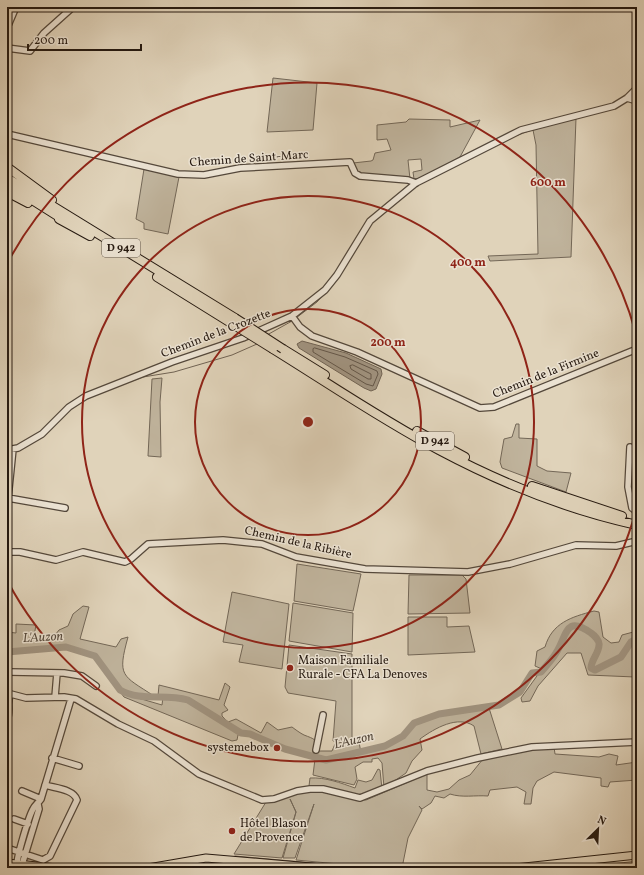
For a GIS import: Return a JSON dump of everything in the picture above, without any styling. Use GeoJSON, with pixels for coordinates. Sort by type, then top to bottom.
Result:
{"type":"FeatureCollection","features":[{"type":"Feature","properties":{"kind":"highway","name":"D 942"},"geometry":{"type":"LineString","coordinates":[[7,167],[91,233]]}},
{"type":"Feature","properties":{"kind":"highway","name":"D 942"},"geometry":{"type":"LineString","coordinates":[[7,178],[91,233],[233,321],[284,349],[398,420],[471,460],[556,496],[637,520]]}},
{"type":"Feature","properties":{"kind":"highway","name":"D 942"},"geometry":{"type":"LineString","coordinates":[[7,184],[91,233]]}},
{"type":"Feature","properties":{"kind":"highway","name":"D 942"},"geometry":{"type":"LineString","coordinates":[[7,192],[91,233]]}},
{"type":"Feature","properties":{"kind":"highway","name":"D 942"},"geometry":{"type":"LineString","coordinates":[[233,321],[273,349],[395,424],[468,465],[554,501],[637,526]]}},
{"type":"Feature","properties":{"kind":"main road"},"geometry":{"type":"LineString","coordinates":[[515,868],[637,855]]}},
{"type":"Feature","properties":{"kind":"main road"},"geometry":{"type":"LineString","coordinates":[[148,868],[206,858],[322,868]]}},
{"type":"Feature","properties":{"kind":"main road"},"geometry":{"type":"LineString","coordinates":[[7,864],[18,867],[57,868]]}},
{"type":"Feature","properties":{"kind":"street"},"geometry":{"type":"LineString","coordinates":[[7,28],[16,7]]}},
{"type":"Feature","properties":{"kind":"street"},"geometry":{"type":"LineString","coordinates":[[7,48],[30,51],[47,30],[73,7]]}},
{"type":"Feature","properties":{"kind":"street","name":"Chemin de la Crozette"},"geometry":{"type":"LineString","coordinates":[[10,449],[42,434],[69,407],[86,396],[172,362],[243,338],[292,316],[325,290],[337,275],[370,221],[416,183],[521,130],[614,106],[627,98],[637,88]]}},
{"type":"Feature","properties":{"kind":"street"},"geometry":{"type":"LineString","coordinates":[[627,98],[637,101]]}},
{"type":"Feature","properties":{"kind":"street","name":"Chemin de Saint-Marc"},"geometry":{"type":"LineString","coordinates":[[7,134],[178,174],[204,175],[240,168],[350,162],[355,173],[360,176],[408,180],[416,183]]}},
{"type":"Feature","properties":{"kind":"street","name":"Chemin de la Firmine"},"geometry":{"type":"LineString","coordinates":[[292,316],[300,327],[312,336],[364,355],[480,408],[494,407],[637,349]]}},
{"type":"Feature","properties":{"kind":"street"},"geometry":{"type":"LineString","coordinates":[[630,447],[628,487],[632,508],[637,512]]}},
{"type":"Feature","properties":{"kind":"street"},"geometry":{"type":"LineString","coordinates":[[10,449],[8,498],[65,508]]}},
{"type":"Feature","properties":{"kind":"street","name":"Chemin de la Ribière"},"geometry":{"type":"LineString","coordinates":[[7,552],[20,552],[56,560],[83,552],[125,562],[131,559],[148,544],[223,540],[262,544],[296,557],[365,569],[468,572],[510,564],[576,545],[616,546],[637,541]]}},
{"type":"Feature","properties":{"kind":"street"},"geometry":{"type":"LineString","coordinates":[[10,672],[57,673],[82,676],[96,686]]}},
{"type":"Feature","properties":{"kind":"street"},"geometry":{"type":"LineString","coordinates":[[55,697],[57,673]]}},
{"type":"Feature","properties":{"kind":"street"},"geometry":{"type":"LineString","coordinates":[[7,720],[10,714],[7,702],[8,694],[26,698],[64,697],[80,701],[118,724],[154,741],[199,774],[262,800],[274,799],[297,791],[310,789],[323,789],[360,798],[427,771],[532,746],[637,742]]}},
{"type":"Feature","properties":{"kind":"street"},"geometry":{"type":"LineString","coordinates":[[18,867],[38,809],[39,801],[70,699]]}},
{"type":"Feature","properties":{"kind":"street"},"geometry":{"type":"LineString","coordinates":[[316,750],[324,715]]}},
{"type":"Feature","properties":{"kind":"street"},"geometry":{"type":"LineString","coordinates":[[52,758],[79,766]]}},
{"type":"Feature","properties":{"kind":"street"},"geometry":{"type":"LineString","coordinates":[[7,848],[43,860],[48,858],[77,802],[77,798],[74,794],[45,785]]}},
{"type":"Feature","properties":{"kind":"street"},"geometry":{"type":"LineString","coordinates":[[22,791],[39,801]]}},
{"type":"Feature","properties":{"kind":"street"},"geometry":{"type":"LineString","coordinates":[[22,853],[33,808],[39,801]]}},
{"type":"Feature","properties":{"kind":"street"},"geometry":{"type":"LineString","coordinates":[[14,819],[28,824]]}},
{"type":"Feature","properties":{"kind":"shaded area"},"geometry":{"type":"Polygon","coordinates":[[[273,78],[317,83],[313,130],[267,132],[273,78]]]}},
{"type":"Feature","properties":{"kind":"shaded area"},"geometry":{"type":"Polygon","coordinates":[[[576,118],[571,257],[490,261],[488,256],[538,254],[536,145],[533,130],[576,118]]]}},
{"type":"Feature","properties":{"kind":"shaded area"},"geometry":{"type":"Polygon","coordinates":[[[409,119],[450,120],[450,127],[480,120],[460,157],[421,178],[414,179],[413,172],[422,170],[421,159],[408,160],[410,179],[356,173],[353,163],[371,161],[373,160],[375,153],[391,150],[387,139],[377,140],[377,125],[406,122],[409,119]]]}},
{"type":"Feature","properties":{"kind":"shaded area"},"geometry":{"type":"Polygon","coordinates":[[[144,169],[179,177],[168,234],[144,229],[144,223],[136,219],[144,169]]]}},
{"type":"Feature","properties":{"kind":"shaded area"},"geometry":{"type":"Polygon","coordinates":[[[162,378],[160,402],[161,457],[148,456],[152,379],[162,378]]]}},
{"type":"Feature","properties":{"kind":"shaded area"},"geometry":{"type":"Polygon","coordinates":[[[516,424],[519,424],[519,438],[537,439],[537,466],[547,471],[571,473],[566,492],[502,468],[500,462],[504,439],[512,437],[516,424]]]}},
{"type":"Feature","properties":{"kind":"shaded area"},"geometry":{"type":"Polygon","coordinates":[[[297,564],[361,574],[353,611],[294,601],[297,564]]]}},
{"type":"Feature","properties":{"kind":"shaded area"},"geometry":{"type":"Polygon","coordinates":[[[409,575],[462,575],[466,579],[470,613],[408,614],[409,575]]]}},
{"type":"Feature","properties":{"kind":"shaded area"},"geometry":{"type":"Polygon","coordinates":[[[232,592],[289,604],[282,669],[239,662],[243,645],[223,642],[232,592]]]}},
{"type":"Feature","properties":{"kind":"shaded area"},"geometry":{"type":"Polygon","coordinates":[[[293,603],[353,613],[352,652],[289,641],[293,603]]]}},
{"type":"Feature","properties":{"kind":"shaded area"},"geometry":{"type":"Polygon","coordinates":[[[83,606],[89,607],[80,639],[116,647],[121,639],[128,637],[123,660],[125,674],[135,684],[154,696],[158,696],[159,685],[219,700],[225,683],[230,687],[224,705],[228,710],[222,713],[222,716],[228,722],[236,719],[261,733],[267,722],[278,730],[292,727],[315,740],[318,751],[332,751],[335,744],[349,740],[359,742],[361,753],[385,748],[404,737],[415,725],[440,716],[489,708],[502,749],[481,754],[474,726],[468,723],[454,722],[439,727],[420,739],[422,750],[412,761],[406,773],[384,788],[382,763],[378,758],[372,759],[372,762],[363,762],[355,767],[357,779],[354,785],[313,775],[315,759],[287,751],[251,735],[241,733],[238,735],[237,740],[232,741],[124,697],[121,693],[162,705],[163,697],[141,697],[126,693],[120,689],[95,655],[67,646],[7,651],[7,632],[16,633],[16,624],[36,625],[34,636],[37,641],[52,639],[59,630],[68,626],[73,614],[83,606]]]}},
{"type":"Feature","properties":{"kind":"shaded area"},"geometry":{"type":"Polygon","coordinates":[[[594,611],[599,612],[603,637],[611,643],[619,642],[622,635],[637,631],[637,679],[635,677],[588,675],[581,653],[567,653],[538,686],[530,701],[522,702],[521,698],[542,669],[535,666],[537,651],[545,647],[552,632],[570,619],[594,611]]]}},
{"type":"Feature","properties":{"kind":"shaded area"},"geometry":{"type":"Polygon","coordinates":[[[408,617],[447,617],[447,627],[469,626],[475,652],[408,655],[408,617]]]}},
{"type":"Feature","properties":{"kind":"shaded area"},"geometry":{"type":"Polygon","coordinates":[[[289,645],[352,654],[352,739],[333,741],[336,701],[288,693],[285,687],[289,645]]]}},
{"type":"Feature","properties":{"kind":"shaded area"},"geometry":{"type":"Polygon","coordinates":[[[554,747],[555,754],[599,757],[609,754],[618,756],[616,765],[637,762],[637,780],[610,782],[608,787],[601,786],[601,778],[554,772],[537,781],[533,788],[531,804],[524,804],[526,792],[517,787],[490,790],[488,796],[464,796],[450,794],[444,798],[435,796],[431,803],[422,809],[419,806],[422,810],[408,838],[402,868],[381,868],[296,860],[314,804],[295,858],[283,858],[296,812],[282,858],[234,854],[266,802],[277,801],[293,794],[314,790],[343,797],[366,800],[427,774],[427,790],[437,792],[449,789],[459,780],[470,775],[483,759],[496,755],[554,747]]]}},
{"type":"Feature","properties":{"kind":"shaded area"},"geometry":{"type":"Polygon","coordinates":[[[378,769],[380,770],[382,789],[367,795],[359,795],[326,787],[309,786],[310,778],[321,778],[355,788],[358,780],[366,782],[372,780],[378,769]]]}},
{"type":"Feature","properties":{"kind":"water"},"geometry":{"type":"Polygon","coordinates":[[[302,341],[346,353],[381,369],[382,374],[376,389],[371,391],[364,388],[299,348],[297,344],[302,341]]]}},
{"type":"Feature","properties":{"kind":"waterway"},"geometry":{"type":"LineString","coordinates":[[515,136],[532,130]]}},
{"type":"Feature","properties":{"kind":"waterway"},"geometry":{"type":"LineString","coordinates":[[296,318],[317,302],[324,294]]}},
{"type":"Feature","properties":{"kind":"waterway"},"geometry":{"type":"LineString","coordinates":[[267,335],[292,321]]}},
{"type":"Feature","properties":{"kind":"waterway"},"geometry":{"type":"LineString","coordinates":[[132,381],[143,377],[174,372],[232,355],[257,344]]}},
{"type":"Feature","properties":{"kind":"waterway","name":"L'Auzon"},"geometry":{"type":"LineString","coordinates":[[7,652],[66,647],[95,656],[120,690],[128,694],[145,697],[171,697],[188,700],[241,733],[250,734],[285,749],[326,760],[385,746],[403,736],[414,723],[439,714],[499,705],[520,692],[532,673],[541,672],[551,661],[565,634],[571,626],[582,628],[598,640],[599,648],[592,662],[591,668],[595,670],[621,657],[631,642],[637,639]]}},
{"type":"Feature","properties":{"kind":"waterway"},"geometry":{"type":"LineString","coordinates":[[235,856],[370,868]]}},
{"type":"Feature","properties":{"kind":"waterway"},"geometry":{"type":"LineString","coordinates":[[580,868],[637,861]]}},
{"type":"Feature","properties":{"kind":"place","name":"Maison Familiale Rurale - CFA La Denoves"},"geometry":{"type":"Point","coordinates":[290,668]}},
{"type":"Feature","properties":{"kind":"place","name":"systemebox"},"geometry":{"type":"Point","coordinates":[277,748]}},
{"type":"Feature","properties":{"kind":"place","name":"Hôtel Blason de Provence"},"geometry":{"type":"Point","coordinates":[232,831]}}]}
